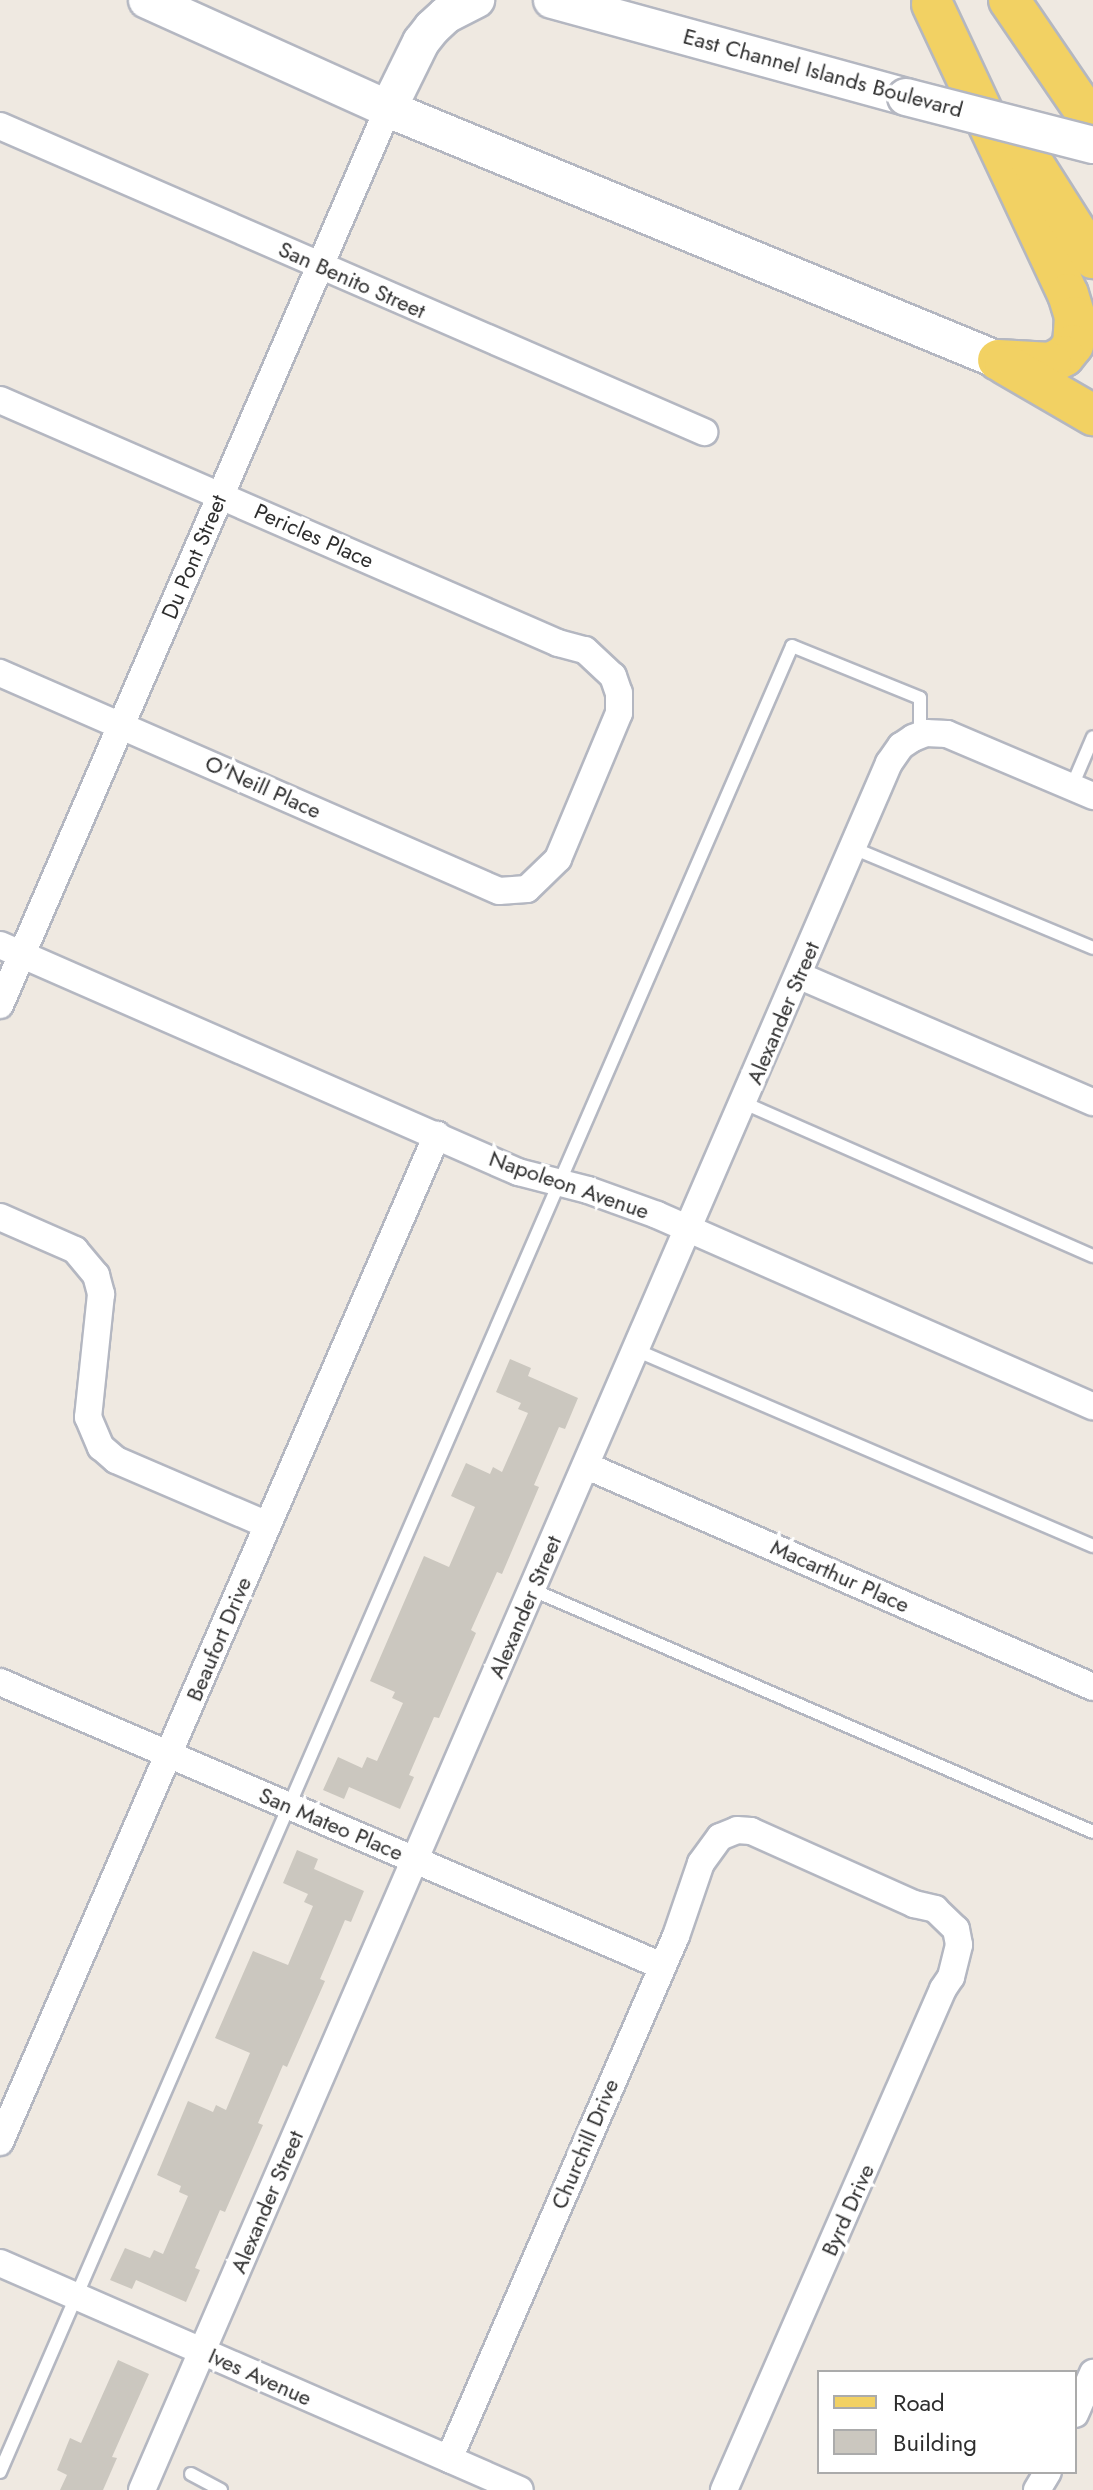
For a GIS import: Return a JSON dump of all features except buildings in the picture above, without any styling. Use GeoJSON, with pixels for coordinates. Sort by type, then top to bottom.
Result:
{"type":"FeatureCollection","features":[{"type":"Feature","properties":{"kind":"main road"},"geometry":{"type":"LineString","coordinates":[[147,0],[388,109],[998,360],[1093,415]]}},
{"type":"Feature","properties":{"kind":"main road"},"geometry":{"type":"LineString","coordinates":[[388,109],[421,42],[446,15],[476,0]]}},
{"type":"Feature","properties":{"kind":"main road","name":"East Channel Islands Boulevard"},"geometry":{"type":"LineString","coordinates":[[552,0],[1093,145]]}},
{"type":"Feature","properties":{"kind":"main road"},"geometry":{"type":"LineString","coordinates":[[1009,0],[1093,123]]}},
{"type":"Feature","properties":{"kind":"main road"},"geometry":{"type":"LineString","coordinates":[[931,2],[1068,294],[1075,317],[1073,345],[1064,356],[1051,363],[998,360]]}},
{"type":"Feature","properties":{"kind":"main road"},"geometry":{"type":"LineString","coordinates":[[931,2],[1093,258]]}},
{"type":"Feature","properties":{"kind":"street","name":"Du Pont Street"},"geometry":{"type":"LineString","coordinates":[[0,1005],[11,950],[121,725],[388,109]]}},
{"type":"Feature","properties":{"kind":"street","name":"San Benito Street"},"geometry":{"type":"LineString","coordinates":[[0,126],[704,432]]}},
{"type":"Feature","properties":{"kind":"street","name":"Pericles Place"},"geometry":{"type":"LineString","coordinates":[[0,400],[558,643],[585,650],[600,661],[617,685],[619,713],[614,731],[558,859],[546,874],[527,889]]}},
{"type":"Feature","properties":{"kind":"street","name":"O'Neill Place"},"geometry":{"type":"LineString","coordinates":[[0,673],[485,888],[499,891],[527,889]]}},
{"type":"Feature","properties":{"kind":"street"},"geometry":{"type":"LineString","coordinates":[[920,735],[958,738],[1082,791]]}},
{"type":"Feature","properties":{"kind":"street","name":"Alexander Street"},"geometry":{"type":"LineString","coordinates":[[142,2490],[638,1351],[889,763],[901,746],[920,735]]}},
{"type":"Feature","properties":{"kind":"street","name":"Napoleon Avenue"},"geometry":{"type":"LineString","coordinates":[[11,950],[518,1172],[561,1182],[643,1210],[1093,1406]]}},
{"type":"Feature","properties":{"kind":"street"},"geometry":{"type":"LineString","coordinates":[[800,976],[1093,1102]]}},
{"type":"Feature","properties":{"kind":"street","name":"Beaufort Drive"},"geometry":{"type":"LineString","coordinates":[[0,2142],[437,1135]]}},
{"type":"Feature","properties":{"kind":"street"},"geometry":{"type":"LineString","coordinates":[[0,1217],[75,1250],[96,1275],[101,1294],[88,1417],[101,1447],[116,1460],[268,1525]]}},
{"type":"Feature","properties":{"kind":"street","name":"Macarthur Place"},"geometry":{"type":"LineString","coordinates":[[587,1466],[1093,1687]]}},
{"type":"Feature","properties":{"kind":"street","name":"San Mateo Place"},"geometry":{"type":"LineString","coordinates":[[0,1682],[662,1966]]}},
{"type":"Feature","properties":{"kind":"street","name":"Churchill Drive"},"geometry":{"type":"LineString","coordinates":[[449,2459],[662,1966],[710,1847],[726,1834],[751,1831],[765,1836],[776,1845],[914,1904],[935,1909],[956,1929]]}},
{"type":"Feature","properties":{"kind":"street","name":"Byrd Drive"},"geometry":{"type":"LineString","coordinates":[[724,2490],[943,1989],[957,1964],[959,1945],[956,1929]]}},
{"type":"Feature","properties":{"kind":"street","name":"Ives Avenue"},"geometry":{"type":"LineString","coordinates":[[0,2263],[520,2490]]}},
{"type":"Feature","properties":{"kind":"street"},"geometry":{"type":"LineString","coordinates":[[1077,2409],[1093,2373]]}},
{"type":"Feature","properties":{"kind":"lane"},"geometry":{"type":"LineString","coordinates":[[0,2472],[792,646],[920,698],[920,735]]}},
{"type":"Feature","properties":{"kind":"lane"},"geometry":{"type":"LineString","coordinates":[[1082,791],[1093,737]]}},
{"type":"Feature","properties":{"kind":"lane"},"geometry":{"type":"LineString","coordinates":[[853,848],[1093,948]]}},
{"type":"Feature","properties":{"kind":"lane"},"geometry":{"type":"LineString","coordinates":[[744,1103],[1093,1256]]}},
{"type":"Feature","properties":{"kind":"lane"},"geometry":{"type":"LineString","coordinates":[[638,1351],[1093,1546]]}},
{"type":"Feature","properties":{"kind":"lane"},"geometry":{"type":"LineString","coordinates":[[533,1590],[1093,1832]]}},
{"type":"Feature","properties":{"kind":"lane"},"geometry":{"type":"LineString","coordinates":[[191,2474],[221,2490]]}}]}
